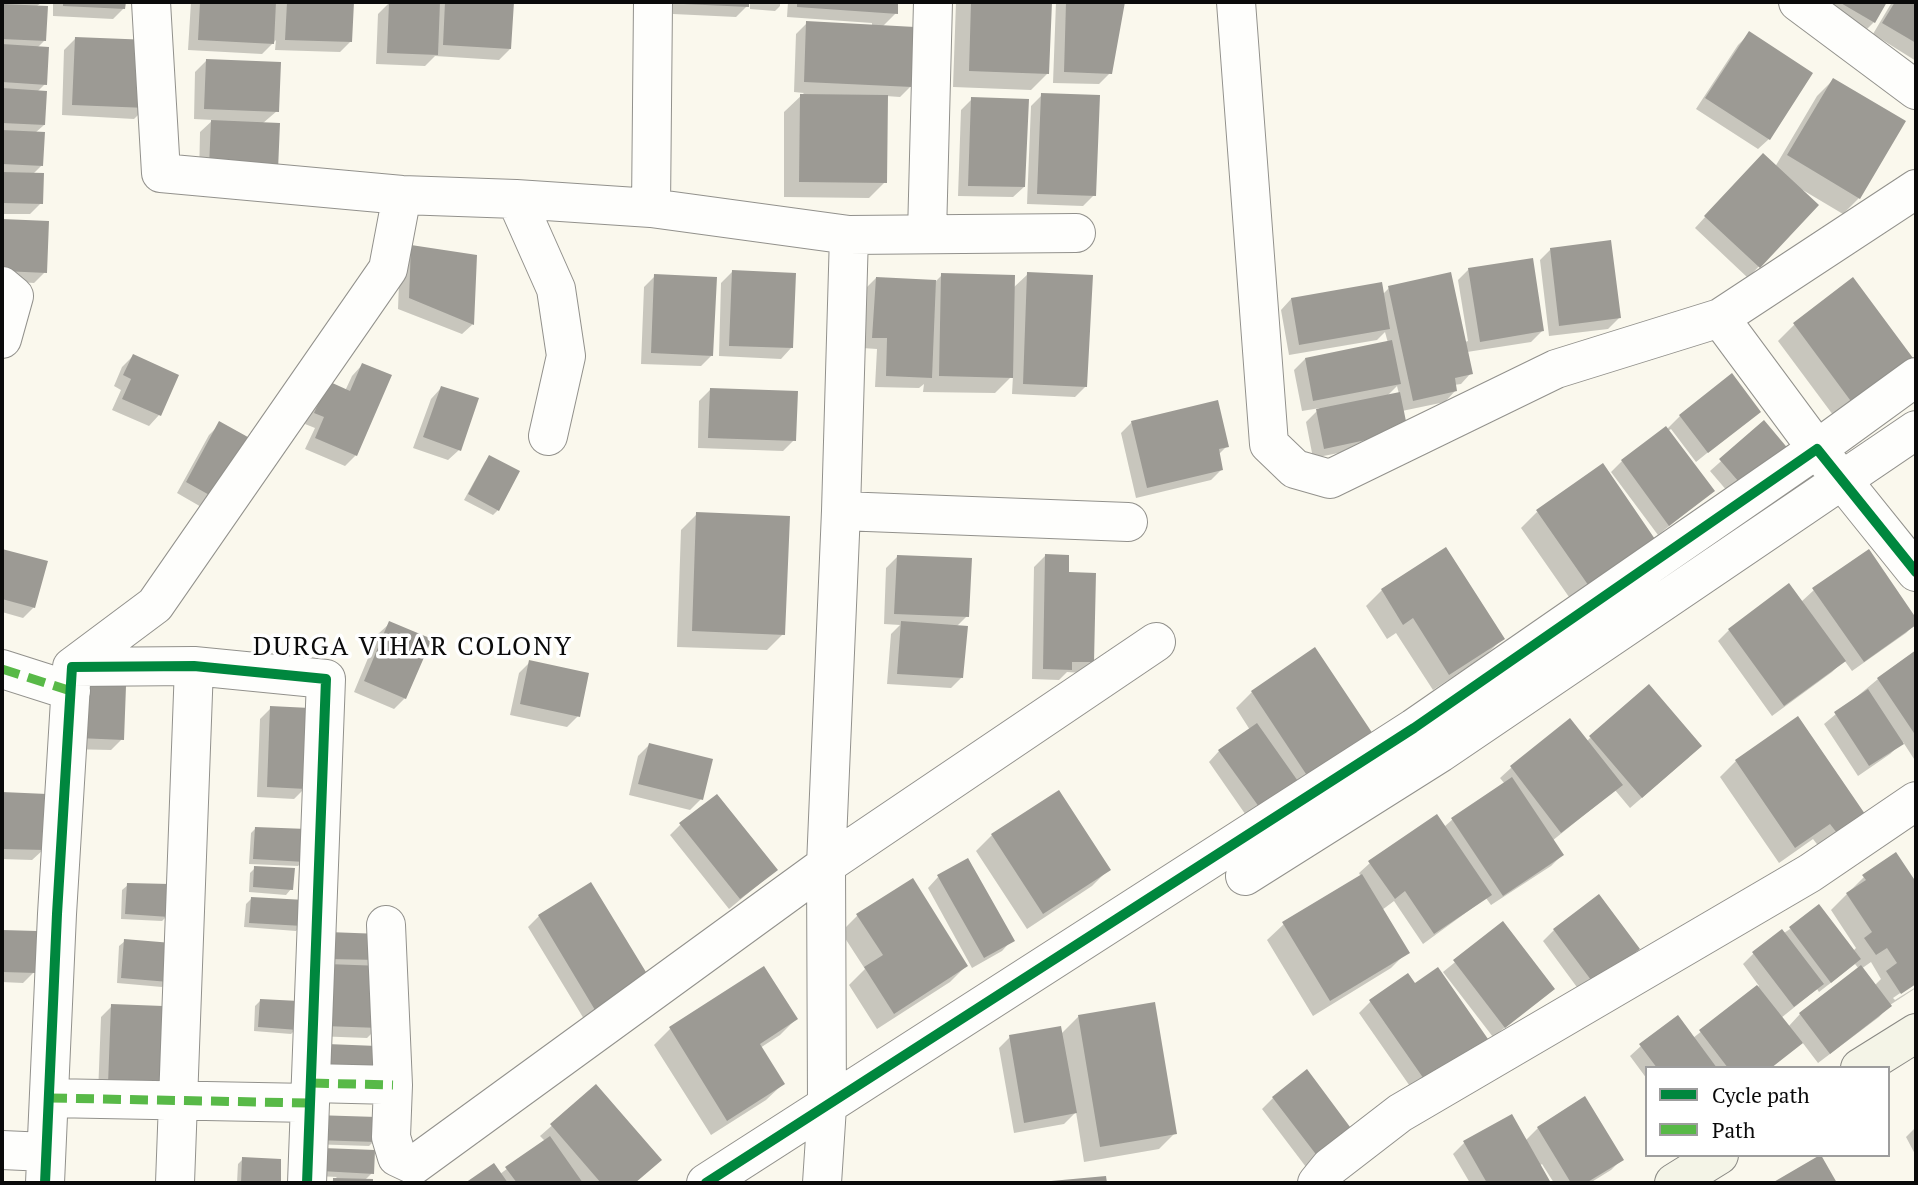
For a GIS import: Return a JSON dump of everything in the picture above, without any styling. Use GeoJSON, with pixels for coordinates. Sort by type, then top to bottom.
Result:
{"type":"FeatureCollection","features":[{"type":"Feature","properties":{"kind":"main road"},"geometry":{"type":"LineString","coordinates":[[1863,1066],[1916,1032]]}},
{"type":"Feature","properties":{"kind":"main road"},"geometry":{"type":"LineString","coordinates":[[1674,1183],[1716,1157]]}},
{"type":"Feature","properties":{"kind":"street"},"geometry":{"type":"LineString","coordinates":[[151,2],[161,173],[402,195],[651,208],[849,234],[1076,233]]}},
{"type":"Feature","properties":{"kind":"street"},"geometry":{"type":"LineString","coordinates":[[651,208],[653,2]]}},
{"type":"Feature","properties":{"kind":"street"},"geometry":{"type":"LineString","coordinates":[[927,234],[933,2]]}},
{"type":"Feature","properties":{"kind":"street"},"geometry":{"type":"LineString","coordinates":[[1236,2],[1269,444],[1295,469],[1330,479],[1556,369],[1720,318],[1916,189]]}},
{"type":"Feature","properties":{"kind":"street"},"geometry":{"type":"LineString","coordinates":[[1798,2],[1916,90]]}},
{"type":"Feature","properties":{"kind":"street"},"geometry":{"type":"LineString","coordinates":[[2,1150],[46,1167],[71,679],[155,605],[388,270],[402,195]]}},
{"type":"Feature","properties":{"kind":"street"},"geometry":{"type":"LineString","coordinates":[[516,199],[556,289],[566,356],[548,436]]}},
{"type":"Feature","properties":{"kind":"street"},"geometry":{"type":"LineString","coordinates":[[822,1183],[827,1107],[826,865],[849,234]]}},
{"type":"Feature","properties":{"kind":"street"},"geometry":{"type":"LineString","coordinates":[[2,286],[14,296],[2,339]]}},
{"type":"Feature","properties":{"kind":"street"},"geometry":{"type":"LineString","coordinates":[[1720,318],[1842,482],[1916,572]]}},
{"type":"Feature","properties":{"kind":"street"},"geometry":{"type":"LineString","coordinates":[[706,1183],[1414,728],[1817,449],[1916,377]]}},
{"type":"Feature","properties":{"kind":"street"},"geometry":{"type":"LineString","coordinates":[[1245,876],[1440,753],[1916,430]]}},
{"type":"Feature","properties":{"kind":"street"},"geometry":{"type":"LineString","coordinates":[[841,511],[1128,522]]}},
{"type":"Feature","properties":{"kind":"street"},"geometry":{"type":"LineString","coordinates":[[386,925],[393,1085],[391,1137],[397,1157],[414,1165],[826,865],[1156,642]]}},
{"type":"Feature","properties":{"kind":"street"},"geometry":{"type":"LineString","coordinates":[[175,1183],[194,666]]}},
{"type":"Feature","properties":{"kind":"street"},"geometry":{"type":"LineString","coordinates":[[2,669],[71,679],[194,666],[326,679],[307,1183]]}},
{"type":"Feature","properties":{"kind":"street"},"geometry":{"type":"LineString","coordinates":[[1317,1183],[1330,1167],[1400,1113],[1810,873],[1916,801]]}},
{"type":"Feature","properties":{"kind":"street"},"geometry":{"type":"LineString","coordinates":[[48,1098],[178,1100],[310,1093],[393,1085]]}},
{"type":"Feature","properties":{"kind":"building"},"geometry":{"type":"Polygon","coordinates":[[[63,2],[126,2],[125,9],[63,6],[63,2]]]}},
{"type":"Feature","properties":{"kind":"building"},"geometry":{"type":"Polygon","coordinates":[[[200,2],[276,2],[274,44],[198,40],[200,2]]]}},
{"type":"Feature","properties":{"kind":"building"},"geometry":{"type":"Polygon","coordinates":[[[287,2],[354,2],[352,42],[285,40],[287,2]]]}},
{"type":"Feature","properties":{"kind":"building"},"geometry":{"type":"Polygon","coordinates":[[[389,2],[440,2],[438,55],[387,53],[389,2]]]}},
{"type":"Feature","properties":{"kind":"building"},"geometry":{"type":"Polygon","coordinates":[[[445,2],[514,2],[511,49],[443,45],[445,2]]]}},
{"type":"Feature","properties":{"kind":"building"},"geometry":{"type":"Polygon","coordinates":[[[749,2],[749,7],[683,4],[749,2]]]}},
{"type":"Feature","properties":{"kind":"building"},"geometry":{"type":"Polygon","coordinates":[[[797,2],[898,2],[898,14],[797,7],[797,2]]]}},
{"type":"Feature","properties":{"kind":"building"},"geometry":{"type":"Polygon","coordinates":[[[971,2],[1052,2],[1049,74],[969,71],[971,2]]]}},
{"type":"Feature","properties":{"kind":"building"},"geometry":{"type":"Polygon","coordinates":[[[1066,2],[1125,2],[1112,74],[1064,72],[1066,2]]]}},
{"type":"Feature","properties":{"kind":"building"},"geometry":{"type":"Polygon","coordinates":[[[1839,2],[1887,2],[1875,23],[1839,2]]]}},
{"type":"Feature","properties":{"kind":"building"},"geometry":{"type":"Polygon","coordinates":[[[1895,2],[1916,2],[1916,43],[1882,23],[1895,2]]]}},
{"type":"Feature","properties":{"kind":"building"},"geometry":{"type":"Polygon","coordinates":[[[2,4],[48,6],[46,41],[2,39],[2,4]]]}},
{"type":"Feature","properties":{"kind":"building"},"geometry":{"type":"Polygon","coordinates":[[[806,21],[915,27],[912,87],[804,82],[806,21]]]}},
{"type":"Feature","properties":{"kind":"building"},"geometry":{"type":"Polygon","coordinates":[[[1749,31],[1813,73],[1770,140],[1705,98],[1749,31]]]}},
{"type":"Feature","properties":{"kind":"building"},"geometry":{"type":"Polygon","coordinates":[[[75,37],[150,40],[147,108],[72,105],[75,37]]]}},
{"type":"Feature","properties":{"kind":"building"},"geometry":{"type":"Polygon","coordinates":[[[2,44],[49,47],[47,85],[2,82],[2,44]]]}},
{"type":"Feature","properties":{"kind":"building"},"geometry":{"type":"Polygon","coordinates":[[[206,59],[281,62],[279,112],[204,109],[206,59]]]}},
{"type":"Feature","properties":{"kind":"building"},"geometry":{"type":"Polygon","coordinates":[[[1833,78],[1906,121],[1860,199],[1787,155],[1833,78]]]}},
{"type":"Feature","properties":{"kind":"building"},"geometry":{"type":"Polygon","coordinates":[[[2,88],[47,91],[45,125],[2,123],[2,88]]]}},
{"type":"Feature","properties":{"kind":"building"},"geometry":{"type":"Polygon","coordinates":[[[1041,93],[1100,95],[1096,196],[1037,194],[1041,93]]]}},
{"type":"Feature","properties":{"kind":"building"},"geometry":{"type":"Polygon","coordinates":[[[800,94],[888,95],[887,183],[799,182],[800,94]]]}},
{"type":"Feature","properties":{"kind":"building"},"geometry":{"type":"Polygon","coordinates":[[[971,97],[1029,99],[1025,187],[968,186],[971,97]]]}},
{"type":"Feature","properties":{"kind":"building"},"geometry":{"type":"Polygon","coordinates":[[[211,120],[280,123],[278,170],[209,167],[211,120]]]}},
{"type":"Feature","properties":{"kind":"building"},"geometry":{"type":"Polygon","coordinates":[[[2,130],[45,132],[43,166],[2,164],[2,130]]]}},
{"type":"Feature","properties":{"kind":"building"},"geometry":{"type":"Polygon","coordinates":[[[1763,153],[1819,205],[1760,268],[1704,216],[1763,153]]]}},
{"type":"Feature","properties":{"kind":"building"},"geometry":{"type":"Polygon","coordinates":[[[2,172],[44,173],[43,204],[2,203],[2,172]]]}},
{"type":"Feature","properties":{"kind":"building"},"geometry":{"type":"Polygon","coordinates":[[[2,219],[49,221],[47,273],[2,271],[2,219]]]}},
{"type":"Feature","properties":{"kind":"building"},"geometry":{"type":"Polygon","coordinates":[[[1611,240],[1621,318],[1559,326],[1550,248],[1611,240]]]}},
{"type":"Feature","properties":{"kind":"building"},"geometry":{"type":"Polygon","coordinates":[[[411,245],[477,255],[474,325],[409,298],[411,245]]]}},
{"type":"Feature","properties":{"kind":"building"},"geometry":{"type":"Polygon","coordinates":[[[1533,258],[1544,331],[1480,342],[1468,268],[1533,258]]]}},
{"type":"Feature","properties":{"kind":"building"},"geometry":{"type":"Polygon","coordinates":[[[732,270],[796,273],[793,348],[729,346],[732,270]]]}},
{"type":"Feature","properties":{"kind":"building"},"geometry":{"type":"Polygon","coordinates":[[[1027,272],[1093,275],[1087,387],[1023,384],[1027,272]]]}},
{"type":"Feature","properties":{"kind":"building"},"geometry":{"type":"Polygon","coordinates":[[[1451,272],[1473,374],[1455,378],[1457,391],[1413,401],[1388,286],[1451,272]]]}},
{"type":"Feature","properties":{"kind":"building"},"geometry":{"type":"Polygon","coordinates":[[[941,273],[1015,275],[1013,378],[939,376],[941,273]]]}},
{"type":"Feature","properties":{"kind":"building"},"geometry":{"type":"Polygon","coordinates":[[[654,274],[717,277],[713,356],[651,353],[654,274]]]}},
{"type":"Feature","properties":{"kind":"building"},"geometry":{"type":"Polygon","coordinates":[[[876,277],[936,280],[932,378],[886,376],[887,338],[872,338],[876,277]]]}},
{"type":"Feature","properties":{"kind":"building"},"geometry":{"type":"Polygon","coordinates":[[[1853,277],[1913,358],[1853,404],[1793,323],[1853,277]]]}},
{"type":"Feature","properties":{"kind":"building"},"geometry":{"type":"Polygon","coordinates":[[[1382,282],[1390,329],[1299,345],[1291,298],[1382,282]]]}},
{"type":"Feature","properties":{"kind":"building"},"geometry":{"type":"Polygon","coordinates":[[[1392,340],[1401,384],[1313,401],[1305,358],[1392,340]]]}},
{"type":"Feature","properties":{"kind":"building"},"geometry":{"type":"Polygon","coordinates":[[[133,354],[179,375],[161,416],[122,399],[131,379],[123,375],[133,354]]]}},
{"type":"Feature","properties":{"kind":"building"},"geometry":{"type":"Polygon","coordinates":[[[362,363],[392,375],[357,456],[315,438],[324,417],[314,413],[328,381],[350,391],[362,363]]]}},
{"type":"Feature","properties":{"kind":"building"},"geometry":{"type":"Polygon","coordinates":[[[1732,373],[1761,412],[1708,453],[1679,415],[1732,373]]]}},
{"type":"Feature","properties":{"kind":"building"},"geometry":{"type":"Polygon","coordinates":[[[441,386],[479,398],[461,451],[423,437],[441,386]]]}},
{"type":"Feature","properties":{"kind":"building"},"geometry":{"type":"Polygon","coordinates":[[[710,388],[798,391],[796,441],[708,438],[710,388]]]}},
{"type":"Feature","properties":{"kind":"building"},"geometry":{"type":"Polygon","coordinates":[[[1400,392],[1408,431],[1324,449],[1316,409],[1400,392]]]}},
{"type":"Feature","properties":{"kind":"building"},"geometry":{"type":"Polygon","coordinates":[[[1218,400],[1229,447],[1219,449],[1223,470],[1147,488],[1131,421],[1218,400]]]}},
{"type":"Feature","properties":{"kind":"building"},"geometry":{"type":"Polygon","coordinates":[[[1764,420],[1790,451],[1746,490],[1719,459],[1764,420]]]}},
{"type":"Feature","properties":{"kind":"building"},"geometry":{"type":"Polygon","coordinates":[[[219,421],[255,441],[222,502],[186,482],[219,421]]]}},
{"type":"Feature","properties":{"kind":"building"},"geometry":{"type":"Polygon","coordinates":[[[1666,426],[1715,491],[1669,526],[1621,460],[1666,426]]]}},
{"type":"Feature","properties":{"kind":"building"},"geometry":{"type":"Polygon","coordinates":[[[489,455],[520,471],[499,511],[468,494],[489,455]]]}},
{"type":"Feature","properties":{"kind":"building"},"geometry":{"type":"Polygon","coordinates":[[[1603,463],[1659,545],[1593,592],[1536,510],[1603,463]]]}},
{"type":"Feature","properties":{"kind":"building"},"geometry":{"type":"Polygon","coordinates":[[[696,512],[790,516],[785,635],[692,631],[696,512]]]}},
{"type":"Feature","properties":{"kind":"building"},"geometry":{"type":"Polygon","coordinates":[[[1446,547],[1505,639],[1449,675],[1413,618],[1403,625],[1381,589],[1446,547]]]}},
{"type":"Feature","properties":{"kind":"building"},"geometry":{"type":"Polygon","coordinates":[[[2,549],[48,561],[35,608],[2,599],[2,549]]]}},
{"type":"Feature","properties":{"kind":"building"},"geometry":{"type":"Polygon","coordinates":[[[1869,549],[1916,618],[1916,625],[1864,662],[1812,588],[1869,549]]]}},
{"type":"Feature","properties":{"kind":"building"},"geometry":{"type":"Polygon","coordinates":[[[1045,554],[1069,555],[1069,572],[1096,573],[1094,662],[1072,662],[1072,670],[1043,669],[1045,554]]]}},
{"type":"Feature","properties":{"kind":"building"},"geometry":{"type":"Polygon","coordinates":[[[897,555],[972,558],[969,617],[894,614],[897,555]]]}},
{"type":"Feature","properties":{"kind":"building"},"geometry":{"type":"Polygon","coordinates":[[[1789,583],[1846,661],[1784,706],[1728,629],[1789,583]]]}},
{"type":"Feature","properties":{"kind":"building"},"geometry":{"type":"Polygon","coordinates":[[[389,621],[432,639],[406,699],[364,681],[389,621]]]}},
{"type":"Feature","properties":{"kind":"building"},"geometry":{"type":"Polygon","coordinates":[[[901,621],[968,626],[963,678],[897,674],[901,621]]]}},
{"type":"Feature","properties":{"kind":"building"},"geometry":{"type":"Polygon","coordinates":[[[1315,647],[1375,737],[1310,780],[1251,691],[1315,647]]]}},
{"type":"Feature","properties":{"kind":"building"},"geometry":{"type":"Polygon","coordinates":[[[1916,650],[1916,736],[1877,678],[1916,650]]]}},
{"type":"Feature","properties":{"kind":"building"},"geometry":{"type":"Polygon","coordinates":[[[529,660],[589,673],[580,717],[520,704],[529,660]]]}},
{"type":"Feature","properties":{"kind":"building"},"geometry":{"type":"Polygon","coordinates":[[[1649,684],[1702,746],[1642,798],[1589,736],[1649,684]]]}},
{"type":"Feature","properties":{"kind":"building"},"geometry":{"type":"Polygon","coordinates":[[[80,685],[126,686],[124,740],[78,738],[80,685]]]}},
{"type":"Feature","properties":{"kind":"building"},"geometry":{"type":"Polygon","coordinates":[[[1868,689],[1904,744],[1869,766],[1834,712],[1868,689]]]}},
{"type":"Feature","properties":{"kind":"building"},"geometry":{"type":"Polygon","coordinates":[[[270,706],[310,708],[306,789],[267,787],[270,706]]]}},
{"type":"Feature","properties":{"kind":"building"},"geometry":{"type":"Polygon","coordinates":[[[1798,716],[1865,814],[1837,833],[1830,824],[1795,848],[1735,760],[1798,716]]]}},
{"type":"Feature","properties":{"kind":"building"},"geometry":{"type":"Polygon","coordinates":[[[1570,718],[1623,785],[1561,833],[1510,766],[1570,718]]]}},
{"type":"Feature","properties":{"kind":"building"},"geometry":{"type":"Polygon","coordinates":[[[1257,723],[1300,784],[1262,811],[1218,750],[1257,723]]]}},
{"type":"Feature","properties":{"kind":"building"},"geometry":{"type":"Polygon","coordinates":[[[649,743],[713,759],[703,800],[638,784],[649,743]]]}},
{"type":"Feature","properties":{"kind":"building"},"geometry":{"type":"Polygon","coordinates":[[[1512,777],[1564,855],[1503,896],[1451,818],[1512,777]]]}},
{"type":"Feature","properties":{"kind":"building"},"geometry":{"type":"Polygon","coordinates":[[[1059,790],[1111,870],[1043,914],[991,834],[1059,790]]]}},
{"type":"Feature","properties":{"kind":"building"},"geometry":{"type":"Polygon","coordinates":[[[2,792],[47,794],[44,850],[2,849],[2,792]]]}},
{"type":"Feature","properties":{"kind":"building"},"geometry":{"type":"Polygon","coordinates":[[[717,794],[778,870],[740,899],[679,823],[717,794]]]}},
{"type":"Feature","properties":{"kind":"building"},"geometry":{"type":"Polygon","coordinates":[[[1437,814],[1492,895],[1434,934],[1405,891],[1395,899],[1368,861],[1437,814]]]}},
{"type":"Feature","properties":{"kind":"building"},"geometry":{"type":"Polygon","coordinates":[[[255,827],[307,829],[305,862],[253,859],[255,827]]]}},
{"type":"Feature","properties":{"kind":"building"},"geometry":{"type":"Polygon","coordinates":[[[1896,852],[1916,882],[1916,984],[1901,994],[1886,971],[1897,963],[1887,948],[1876,955],[1864,938],[1872,932],[1846,893],[1866,880],[1862,875],[1896,852]]]}},
{"type":"Feature","properties":{"kind":"building"},"geometry":{"type":"Polygon","coordinates":[[[968,858],[1015,941],[984,958],[937,875],[968,858]]]}},
{"type":"Feature","properties":{"kind":"building"},"geometry":{"type":"Polygon","coordinates":[[[254,866],[295,868],[293,890],[253,887],[254,866]]]}},
{"type":"Feature","properties":{"kind":"building"},"geometry":{"type":"Polygon","coordinates":[[[1362,874],[1410,953],[1330,1001],[1282,922],[1362,874]]]}},
{"type":"Feature","properties":{"kind":"building"},"geometry":{"type":"Polygon","coordinates":[[[913,878],[968,966],[894,1014],[864,967],[883,955],[856,914],[913,878]]]}},
{"type":"Feature","properties":{"kind":"building"},"geometry":{"type":"Polygon","coordinates":[[[591,882],[649,977],[595,1010],[538,915],[591,882]]]}},
{"type":"Feature","properties":{"kind":"building"},"geometry":{"type":"Polygon","coordinates":[[[127,883],[170,884],[169,917],[125,914],[127,883]]]}},
{"type":"Feature","properties":{"kind":"building"},"geometry":{"type":"Polygon","coordinates":[[[1599,894],[1640,949],[1594,984],[1553,929],[1599,894]]]}},
{"type":"Feature","properties":{"kind":"building"},"geometry":{"type":"Polygon","coordinates":[[[251,897],[305,900],[303,926],[249,923],[251,897]]]}},
{"type":"Feature","properties":{"kind":"building"},"geometry":{"type":"Polygon","coordinates":[[[1819,904],[1861,959],[1831,983],[1789,927],[1819,904]]]}},
{"type":"Feature","properties":{"kind":"building"},"geometry":{"type":"Polygon","coordinates":[[[1503,921],[1555,989],[1505,1028],[1453,960],[1503,921]]]}},
{"type":"Feature","properties":{"kind":"building"},"geometry":{"type":"Polygon","coordinates":[[[1782,929],[1824,984],[1794,1007],[1752,952],[1782,929]]]}},
{"type":"Feature","properties":{"kind":"building"},"geometry":{"type":"Polygon","coordinates":[[[2,930],[37,931],[36,973],[2,972],[2,930]]]}},
{"type":"Feature","properties":{"kind":"building"},"geometry":{"type":"Polygon","coordinates":[[[328,932],[381,934],[380,960],[327,959],[328,932]]]}},
{"type":"Feature","properties":{"kind":"building"},"geometry":{"type":"Polygon","coordinates":[[[124,939],[172,943],[169,982],[121,978],[124,939]]]}},
{"type":"Feature","properties":{"kind":"building"},"geometry":{"type":"Polygon","coordinates":[[[327,964],[383,966],[379,1028],[324,1026],[327,964]]]}},
{"type":"Feature","properties":{"kind":"building"},"geometry":{"type":"Polygon","coordinates":[[[1861,965],[1892,1006],[1830,1054],[1799,1013],[1861,965]]]}},
{"type":"Feature","properties":{"kind":"building"},"geometry":{"type":"Polygon","coordinates":[[[764,966],[798,1019],[760,1044],[785,1084],[727,1121],[669,1027],[764,966]]]}},
{"type":"Feature","properties":{"kind":"building"},"geometry":{"type":"Polygon","coordinates":[[[1438,967],[1488,1039],[1426,1082],[1369,1000],[1408,973],[1415,983],[1438,967]]]}},
{"type":"Feature","properties":{"kind":"building"},"geometry":{"type":"Polygon","coordinates":[[[1757,985],[1803,1043],[1774,1066],[1726,1066],[1699,1030],[1757,985]]]}},
{"type":"Feature","properties":{"kind":"building"},"geometry":{"type":"Polygon","coordinates":[[[260,999],[299,1001],[298,1030],[258,1027],[260,999]]]}},
{"type":"Feature","properties":{"kind":"building"},"geometry":{"type":"Polygon","coordinates":[[[1155,1002],[1177,1134],[1100,1147],[1078,1015],[1155,1002]]]}},
{"type":"Feature","properties":{"kind":"building"},"geometry":{"type":"Polygon","coordinates":[[[111,1004],[163,1006],[160,1086],[108,1084],[111,1004]]]}},
{"type":"Feature","properties":{"kind":"building"},"geometry":{"type":"Polygon","coordinates":[[[1678,1015],[1716,1066],[1656,1066],[1639,1044],[1678,1015]]]}},
{"type":"Feature","properties":{"kind":"building"},"geometry":{"type":"Polygon","coordinates":[[[1061,1026],[1077,1113],[1024,1123],[1009,1035],[1061,1026]]]}},
{"type":"Feature","properties":{"kind":"building"},"geometry":{"type":"Polygon","coordinates":[[[327,1044],[377,1046],[376,1075],[326,1073],[327,1044]]]}},
{"type":"Feature","properties":{"kind":"building"},"geometry":{"type":"Polygon","coordinates":[[[1307,1069],[1353,1131],[1318,1157],[1272,1097],[1307,1069]]]}},
{"type":"Feature","properties":{"kind":"building"},"geometry":{"type":"Polygon","coordinates":[[[596,1084],[662,1160],[635,1183],[601,1183],[550,1124],[596,1084]]]}},
{"type":"Feature","properties":{"kind":"building"},"geometry":{"type":"Polygon","coordinates":[[[1585,1096],[1624,1160],[1586,1183],[1571,1183],[1537,1127],[1585,1096]]]}},
{"type":"Feature","properties":{"kind":"building"},"geometry":{"type":"Polygon","coordinates":[[[1512,1114],[1551,1183],[1487,1183],[1463,1141],[1512,1114]]]}},
{"type":"Feature","properties":{"kind":"building"},"geometry":{"type":"Polygon","coordinates":[[[314,1115],[377,1117],[376,1142],[314,1140],[314,1115]]]}},
{"type":"Feature","properties":{"kind":"building"},"geometry":{"type":"Polygon","coordinates":[[[550,1136],[583,1183],[517,1183],[505,1167],[550,1136]]]}},
{"type":"Feature","properties":{"kind":"building"},"geometry":{"type":"Polygon","coordinates":[[[322,1148],[375,1150],[374,1174],[321,1171],[322,1148]]]}},
{"type":"Feature","properties":{"kind":"building"},"geometry":{"type":"Polygon","coordinates":[[[242,1157],[281,1159],[281,1183],[241,1183],[242,1157]]]}},
{"type":"Feature","properties":{"kind":"building"},"geometry":{"type":"Polygon","coordinates":[[[1817,1157],[1822,1157],[1837,1183],[1772,1183],[1817,1157]]]}},
{"type":"Feature","properties":{"kind":"building"},"geometry":{"type":"Polygon","coordinates":[[[494,1163],[508,1183],[465,1183],[494,1163]]]}},
{"type":"Feature","properties":{"kind":"building"},"geometry":{"type":"Polygon","coordinates":[[[1106,1176],[1107,1183],[1051,1183],[1051,1181],[1106,1176]]]}},
{"type":"Feature","properties":{"kind":"building"},"geometry":{"type":"Polygon","coordinates":[[[333,1178],[373,1179],[373,1183],[333,1183],[333,1178]]]}},
{"type":"Feature","properties":{"kind":"marked path"},"geometry":{"type":"LineString","coordinates":[[2,669],[71,691]]}},
{"type":"Feature","properties":{"kind":"marked path"},"geometry":{"type":"LineString","coordinates":[[311,1083],[393,1085]]}},
{"type":"Feature","properties":{"kind":"marked path"},"geometry":{"type":"LineString","coordinates":[[49,1098],[310,1103]]}},
{"type":"Feature","properties":{"kind":"cycle path"},"geometry":{"type":"LineString","coordinates":[[706,1183],[1414,728],[1817,449],[1916,572]]}},
{"type":"Feature","properties":{"kind":"cycle path"},"geometry":{"type":"LineString","coordinates":[[45,1183],[72,667],[194,666],[326,679],[307,1183]]}},
{"type":"Feature","properties":{"kind":"district","name":"DURGA VIHAR COLONY"},"geometry":{"type":"Point","coordinates":[413,648]}}]}
